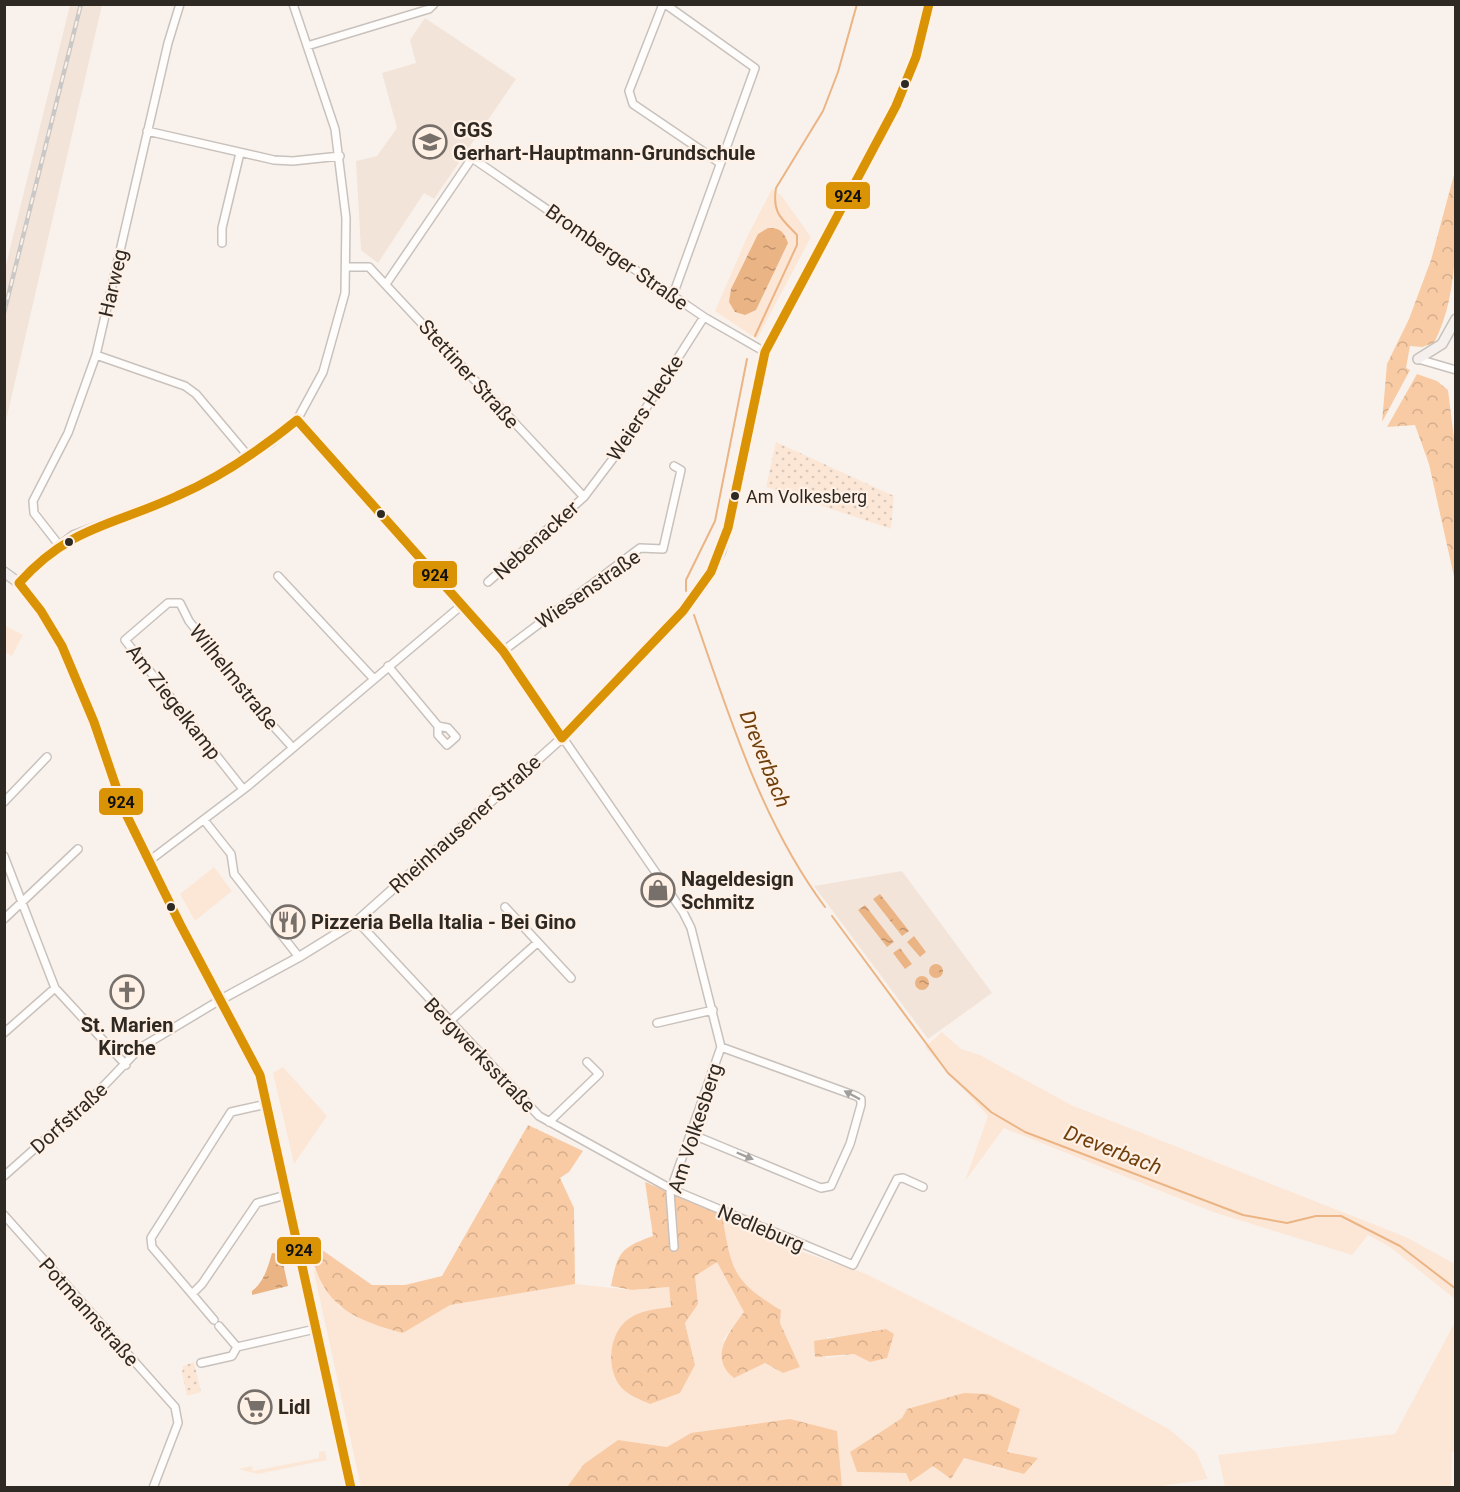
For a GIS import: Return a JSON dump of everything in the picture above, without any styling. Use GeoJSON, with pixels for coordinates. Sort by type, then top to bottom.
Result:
{"type":"FeatureCollection","features":[{"type":"Feature","properties":{"kind":"main road"},"geometry":{"type":"LineString","coordinates":[[1418,359],[1442,344],[1455,319]]}},
{"type":"Feature","properties":{"kind":"main road"},"geometry":{"type":"LineString","coordinates":[[4,572],[19,583],[41,611],[62,646],[94,722],[124,810],[220,1000],[254,1060],[267,1104],[351,1488]]}},
{"type":"Feature","properties":{"kind":"street","name":"Harweg"},"geometry":{"type":"LineString","coordinates":[[60,545],[34,513],[32,505],[69,433],[96,355],[147,131],[180,4]]}},
{"type":"Feature","properties":{"kind":"street"},"geometry":{"type":"LineString","coordinates":[[19,583],[60,545],[90,527],[156,505],[186,492],[249,457],[297,420],[323,372],[345,293],[347,267],[340,156],[335,129],[293,4]]}},
{"type":"Feature","properties":{"kind":"street"},"geometry":{"type":"LineString","coordinates":[[307,46],[429,9],[434,4]]}},
{"type":"Feature","properties":{"kind":"street"},"geometry":{"type":"LineString","coordinates":[[674,295],[755,68],[664,4],[629,91],[629,98],[633,104],[720,164]]}},
{"type":"Feature","properties":{"kind":"street","name":"Rheinhausener Straße"},"geometry":{"type":"LineString","coordinates":[[220,1000],[299,957],[357,921],[562,738],[683,611],[704,584],[721,552],[735,500],[765,352],[896,106],[916,57],[928,4]]}},
{"type":"Feature","properties":{"kind":"street"},"geometry":{"type":"LineString","coordinates":[[147,131],[240,153],[293,161],[340,156]]}},
{"type":"Feature","properties":{"kind":"street"},"geometry":{"type":"LineString","coordinates":[[222,243],[222,228],[240,153]]}},
{"type":"Feature","properties":{"kind":"street","name":"Bromberger Straße"},"geometry":{"type":"LineString","coordinates":[[386,284],[472,158],[704,317],[765,352]]}},
{"type":"Feature","properties":{"kind":"street","name":"Stettiner Straße"},"geometry":{"type":"LineString","coordinates":[[347,267],[369,267],[584,497]]}},
{"type":"Feature","properties":{"kind":"street","name":"Weiers Hecke"},"geometry":{"type":"LineString","coordinates":[[584,497],[618,452],[704,317]]}},
{"type":"Feature","properties":{"kind":"street"},"geometry":{"type":"LineString","coordinates":[[96,355],[185,387],[196,394],[249,457]]}},
{"type":"Feature","properties":{"kind":"street"},"geometry":{"type":"LineString","coordinates":[[1418,359],[1455,370]]}},
{"type":"Feature","properties":{"kind":"street","name":"Am Volkesberg"},"geometry":{"type":"LineString","coordinates":[[297,420],[502,651],[683,912],[696,944],[721,1047],[671,1189],[674,1247]]}},
{"type":"Feature","properties":{"kind":"street","name":"Wiesenstraße"},"geometry":{"type":"LineString","coordinates":[[502,651],[640,548],[663,549],[681,470],[674,466]]}},
{"type":"Feature","properties":{"kind":"street","name":"Nebenacker"},"geometry":{"type":"LineString","coordinates":[[488,582],[584,497]]}},
{"type":"Feature","properties":{"kind":"street"},"geometry":{"type":"LineString","coordinates":[[278,576],[373,678]]}},
{"type":"Feature","properties":{"kind":"street","name":"Am Ziegelkamp"},"geometry":{"type":"LineString","coordinates":[[180,603],[168,603],[124,640],[243,789]]}},
{"type":"Feature","properties":{"kind":"street","name":"Wilhelmstraße"},"geometry":{"type":"LineString","coordinates":[[180,603],[189,621],[265,717],[293,748]]}},
{"type":"Feature","properties":{"kind":"street"},"geometry":{"type":"LineString","coordinates":[[149,861],[243,789],[462,605]]}},
{"type":"Feature","properties":{"kind":"street"},"geometry":{"type":"LineString","coordinates":[[388,666],[438,726]]}},
{"type":"Feature","properties":{"kind":"street"},"geometry":{"type":"LineString","coordinates":[[4,802],[47,757]]}},
{"type":"Feature","properties":{"kind":"street"},"geometry":{"type":"LineString","coordinates":[[204,820],[231,854],[234,874],[299,957]]}},
{"type":"Feature","properties":{"kind":"street"},"geometry":{"type":"LineString","coordinates":[[4,919],[78,849]]}},
{"type":"Feature","properties":{"kind":"street"},"geometry":{"type":"LineString","coordinates":[[4,856],[55,988],[126,1065]]}},
{"type":"Feature","properties":{"kind":"street"},"geometry":{"type":"LineString","coordinates":[[505,907],[571,978]]}},
{"type":"Feature","properties":{"kind":"street","name":"Bergwerksstraße"},"geometry":{"type":"LineString","coordinates":[[357,921],[525,1103],[549,1122],[599,1074],[587,1062]]}},
{"type":"Feature","properties":{"kind":"street"},"geometry":{"type":"LineString","coordinates":[[449,1022],[537,943]]}},
{"type":"Feature","properties":{"kind":"street"},"geometry":{"type":"LineString","coordinates":[[4,1034],[55,988]]}},
{"type":"Feature","properties":{"kind":"street","name":"Dorfstraße"},"geometry":{"type":"LineString","coordinates":[[4,1176],[126,1065],[140,1048],[220,1000]]}},
{"type":"Feature","properties":{"kind":"street"},"geometry":{"type":"LineString","coordinates":[[657,1023],[713,1010]]}},
{"type":"Feature","properties":{"kind":"street"},"geometry":{"type":"LineString","coordinates":[[691,1134],[821,1188],[831,1186],[850,1144],[861,1099],[721,1047]]}},
{"type":"Feature","properties":{"kind":"street"},"geometry":{"type":"LineString","coordinates":[[237,1347],[152,1247],[151,1238],[231,1112],[267,1104]]}},
{"type":"Feature","properties":{"kind":"street","name":"Nedleburg"},"geometry":{"type":"LineString","coordinates":[[549,1122],[671,1189],[853,1264],[897,1179],[903,1178],[923,1187]]}},
{"type":"Feature","properties":{"kind":"street"},"geometry":{"type":"LineString","coordinates":[[192,1293],[202,1284],[257,1203],[286,1195]]}},
{"type":"Feature","properties":{"kind":"street","name":"Potmannstraße"},"geometry":{"type":"LineString","coordinates":[[4,1215],[175,1407],[178,1423],[153,1488]]}},
{"type":"Feature","properties":{"kind":"street"},"geometry":{"type":"LineString","coordinates":[[201,1363],[232,1356],[237,1347],[315,1329]]}},
{"type":"Feature","properties":{"kind":"shaded area"},"geometry":{"type":"Polygon","coordinates":[[[70,5],[102,5],[5,425],[5,269],[70,5]]]}},
{"type":"Feature","properties":{"kind":"shaded area","name":"GGS Gerhart-Hauptmann-Grundschule"},"geometry":{"type":"Polygon","coordinates":[[[425,18],[516,79],[434,199],[424,193],[378,263],[361,250],[356,161],[377,156],[397,128],[382,73],[416,63],[410,40],[425,18]]]}},
{"type":"Feature","properties":{"kind":"shaded area"},"geometry":{"type":"Polygon","coordinates":[[[772,189],[781,195],[811,237],[757,339],[715,311],[748,235],[772,189]]]}},
{"type":"Feature","properties":{"kind":"shaded area"},"geometry":{"type":"Polygon","coordinates":[[[776,442],[894,496],[891,529],[766,487],[776,442]]]}},
{"type":"Feature","properties":{"kind":"shaded area"},"geometry":{"type":"Polygon","coordinates":[[[4,625],[23,635],[12,656],[5,652],[4,625]]]}},
{"type":"Feature","properties":{"kind":"shaded area"},"geometry":{"type":"Polygon","coordinates":[[[214,867],[232,891],[195,921],[180,894],[214,867]]]}},
{"type":"Feature","properties":{"kind":"shaded area"},"geometry":{"type":"Polygon","coordinates":[[[902,871],[992,993],[928,1039],[814,886],[902,871]]]}},
{"type":"Feature","properties":{"kind":"shaded area"},"geometry":{"type":"Polygon","coordinates":[[[942,1032],[961,1049],[980,1055],[1071,1105],[1406,1237],[1455,1264],[1455,1299],[1390,1247],[1368,1235],[1352,1255],[1213,1212],[1004,1128],[965,1181],[988,1116],[925,1047],[942,1032]]]}},
{"type":"Feature","properties":{"kind":"shaded area"},"geometry":{"type":"Polygon","coordinates":[[[283,1067],[327,1116],[294,1164],[273,1073],[283,1067]]]}},
{"type":"Feature","properties":{"kind":"shaded area"},"geometry":{"type":"Polygon","coordinates":[[[722,1215],[805,1253],[864,1273],[1084,1383],[1169,1429],[1196,1452],[1208,1479],[1150,1488],[842,1487],[840,1479],[691,1433],[667,1447],[618,1440],[584,1464],[567,1487],[361,1487],[313,1268],[339,1307],[403,1333],[449,1305],[575,1284],[632,1290],[669,1287],[671,1307],[642,1312],[695,1365],[685,1322],[698,1304],[695,1276],[717,1262],[744,1312],[723,1340],[753,1368],[765,1363],[783,1373],[800,1367],[780,1323],[781,1310],[753,1291],[737,1272],[732,1261],[722,1215]],[[827,1337],[826,1358],[854,1354],[870,1362],[841,1337],[827,1337]],[[902,1418],[850,1452],[857,1472],[906,1473],[963,1457],[1005,1470],[1038,1458],[1006,1453],[1010,1439],[902,1418]]]}},
{"type":"Feature","properties":{"kind":"shaded area"},"geometry":{"type":"Polygon","coordinates":[[[1455,1322],[1456,1451],[1452,1452],[1451,1487],[1225,1487],[1218,1455],[1395,1434],[1455,1322]]]}},
{"type":"Feature","properties":{"kind":"shaded area"},"geometry":{"type":"Polygon","coordinates":[[[194,1362],[201,1392],[187,1396],[182,1374],[183,1366],[194,1362]]]}},
{"type":"Feature","properties":{"kind":"shaded area"},"geometry":{"type":"Polygon","coordinates":[[[325,1451],[327,1460],[258,1474],[238,1469],[252,1466],[253,1471],[319,1458],[319,1452],[325,1451]]]}},
{"type":"Feature","properties":{"kind":"green space"},"geometry":{"type":"Polygon","coordinates":[[[1455,171],[1455,259],[1442,324],[1434,343],[1422,347],[1410,346],[1406,368],[1410,370],[1382,422],[1387,364],[1409,319],[1431,260],[1455,171]]]}},
{"type":"Feature","properties":{"kind":"green space"},"geometry":{"type":"Polygon","coordinates":[[[1417,374],[1437,381],[1448,390],[1456,454],[1455,581],[1429,464],[1415,425],[1387,427],[1417,374]]]}},
{"type":"Feature","properties":{"kind":"green space"},"geometry":{"type":"Polygon","coordinates":[[[528,1125],[583,1151],[569,1172],[560,1178],[574,1208],[575,1284],[450,1305],[403,1333],[366,1321],[351,1313],[328,1293],[319,1279],[308,1240],[372,1285],[405,1285],[442,1276],[528,1125]]]}},
{"type":"Feature","properties":{"kind":"green space"},"geometry":{"type":"Polygon","coordinates":[[[645,1182],[722,1215],[732,1262],[737,1272],[743,1282],[753,1291],[781,1310],[780,1323],[800,1367],[783,1373],[765,1363],[734,1378],[726,1370],[722,1362],[724,1345],[727,1336],[744,1312],[717,1262],[695,1276],[698,1304],[685,1323],[695,1365],[680,1393],[650,1404],[634,1397],[618,1384],[611,1353],[617,1332],[630,1318],[640,1313],[671,1307],[669,1287],[632,1290],[611,1286],[622,1253],[634,1244],[653,1236],[645,1182]]]}},
{"type":"Feature","properties":{"kind":"green space"},"geometry":{"type":"Polygon","coordinates":[[[886,1329],[894,1334],[887,1358],[870,1362],[854,1354],[815,1357],[814,1341],[886,1329]]]}},
{"type":"Feature","properties":{"kind":"green space"},"geometry":{"type":"Polygon","coordinates":[[[964,1393],[987,1394],[1020,1409],[1007,1452],[1038,1458],[1024,1474],[964,1458],[951,1479],[933,1466],[910,1482],[906,1473],[857,1472],[850,1452],[902,1418],[907,1409],[964,1393]]]}},
{"type":"Feature","properties":{"kind":"green space"},"geometry":{"type":"Polygon","coordinates":[[[790,1419],[837,1431],[842,1487],[567,1487],[584,1464],[618,1440],[667,1447],[691,1433],[790,1419]]]}},
{"type":"Feature","properties":{"kind":"water"},"geometry":{"type":"Polygon","coordinates":[[[768,228],[781,231],[788,243],[756,310],[745,315],[735,312],[729,302],[731,289],[758,234],[768,228]]]}},
{"type":"Feature","properties":{"kind":"water"},"geometry":{"type":"Polygon","coordinates":[[[880,894],[909,931],[902,936],[873,899],[880,894]]]}},
{"type":"Feature","properties":{"kind":"water"},"geometry":{"type":"Polygon","coordinates":[[[865,905],[894,942],[887,947],[858,910],[865,905]]]}},
{"type":"Feature","properties":{"kind":"water"},"geometry":{"type":"Polygon","coordinates":[[[914,936],[926,952],[920,957],[907,942],[914,936]]]}},
{"type":"Feature","properties":{"kind":"water"},"geometry":{"type":"Polygon","coordinates":[[[900,948],[912,964],[905,969],[893,953],[900,948]]]}},
{"type":"Feature","properties":{"kind":"water"},"geometry":{"type":"Polygon","coordinates":[[[936,964],[941,966],[943,971],[941,976],[936,978],[931,976],[929,971],[931,966],[936,964]]]}},
{"type":"Feature","properties":{"kind":"water"},"geometry":{"type":"Polygon","coordinates":[[[922,976],[927,978],[929,983],[927,988],[922,990],[917,988],[915,983],[917,978],[922,976]]]}},
{"type":"Feature","properties":{"kind":"water"},"geometry":{"type":"Polygon","coordinates":[[[272,1253],[281,1254],[288,1286],[252,1295],[252,1291],[265,1274],[272,1253]]]}},
{"type":"Feature","properties":{"kind":"waterway","name":"Dreverbach"},"geometry":{"type":"LineString","coordinates":[[755,336],[797,245],[797,235],[782,219],[775,204],[776,188],[823,111],[838,72],[857,4]]}},
{"type":"Feature","properties":{"kind":"waterway","name":"Dreverbach"},"geometry":{"type":"LineString","coordinates":[[686,591],[686,580],[715,521],[747,359]]}},
{"type":"Feature","properties":{"kind":"waterway","name":"Dreverbach"},"geometry":{"type":"LineString","coordinates":[[694,615],[734,729],[765,803],[802,874],[825,907]]}},
{"type":"Feature","properties":{"kind":"waterway","name":"Dreverbach"},"geometry":{"type":"LineString","coordinates":[[832,916],[948,1073],[991,1112],[1025,1132],[1243,1215],[1287,1223],[1316,1216],[1341,1216],[1400,1246],[1456,1289]]}},
{"type":"Feature","properties":{"kind":"railway"},"geometry":{"type":"LineString","coordinates":[[4,313],[81,4]]}},
{"type":"Feature","properties":{"kind":"transit line","name":"924"},"geometry":{"type":"LineString","coordinates":[[562,738],[683,611],[711,572],[728,528],[765,352],[896,106],[916,57],[929,4]]}},
{"type":"Feature","properties":{"kind":"transit line","name":"924"},"geometry":{"type":"LineString","coordinates":[[297,420],[503,651],[562,738]]}},
{"type":"Feature","properties":{"kind":"transit line","name":"924"},"geometry":{"type":"LineString","coordinates":[[19,583],[38,564],[74,538],[177,496],[225,472],[297,420]]}},
{"type":"Feature","properties":{"kind":"transit line","name":"924"},"geometry":{"type":"LineString","coordinates":[[19,583],[41,611],[62,646],[94,722],[124,810],[180,924],[260,1075],[351,1488]]}},
{"type":"Feature","properties":{"kind":"place","name":"GGS Gerhart-Hauptmann-Grundschule"},"geometry":{"type":"Point","coordinates":[430,142]}},
{"type":"Feature","properties":{"kind":"place","name":"Am Volkesberg"},"geometry":{"type":"Point","coordinates":[735,496]}},
{"type":"Feature","properties":{"kind":"place","name":"Nageldesign Schmitz"},"geometry":{"type":"Point","coordinates":[658,890]}},
{"type":"Feature","properties":{"kind":"place","name":"Pizzeria Bella Italia - Bei Gino"},"geometry":{"type":"Point","coordinates":[288,922]}},
{"type":"Feature","properties":{"kind":"place","name":"St. Marien Kirche"},"geometry":{"type":"Point","coordinates":[127,992]}},
{"type":"Feature","properties":{"kind":"place","name":"Lidl"},"geometry":{"type":"Point","coordinates":[255,1407]}}]}
